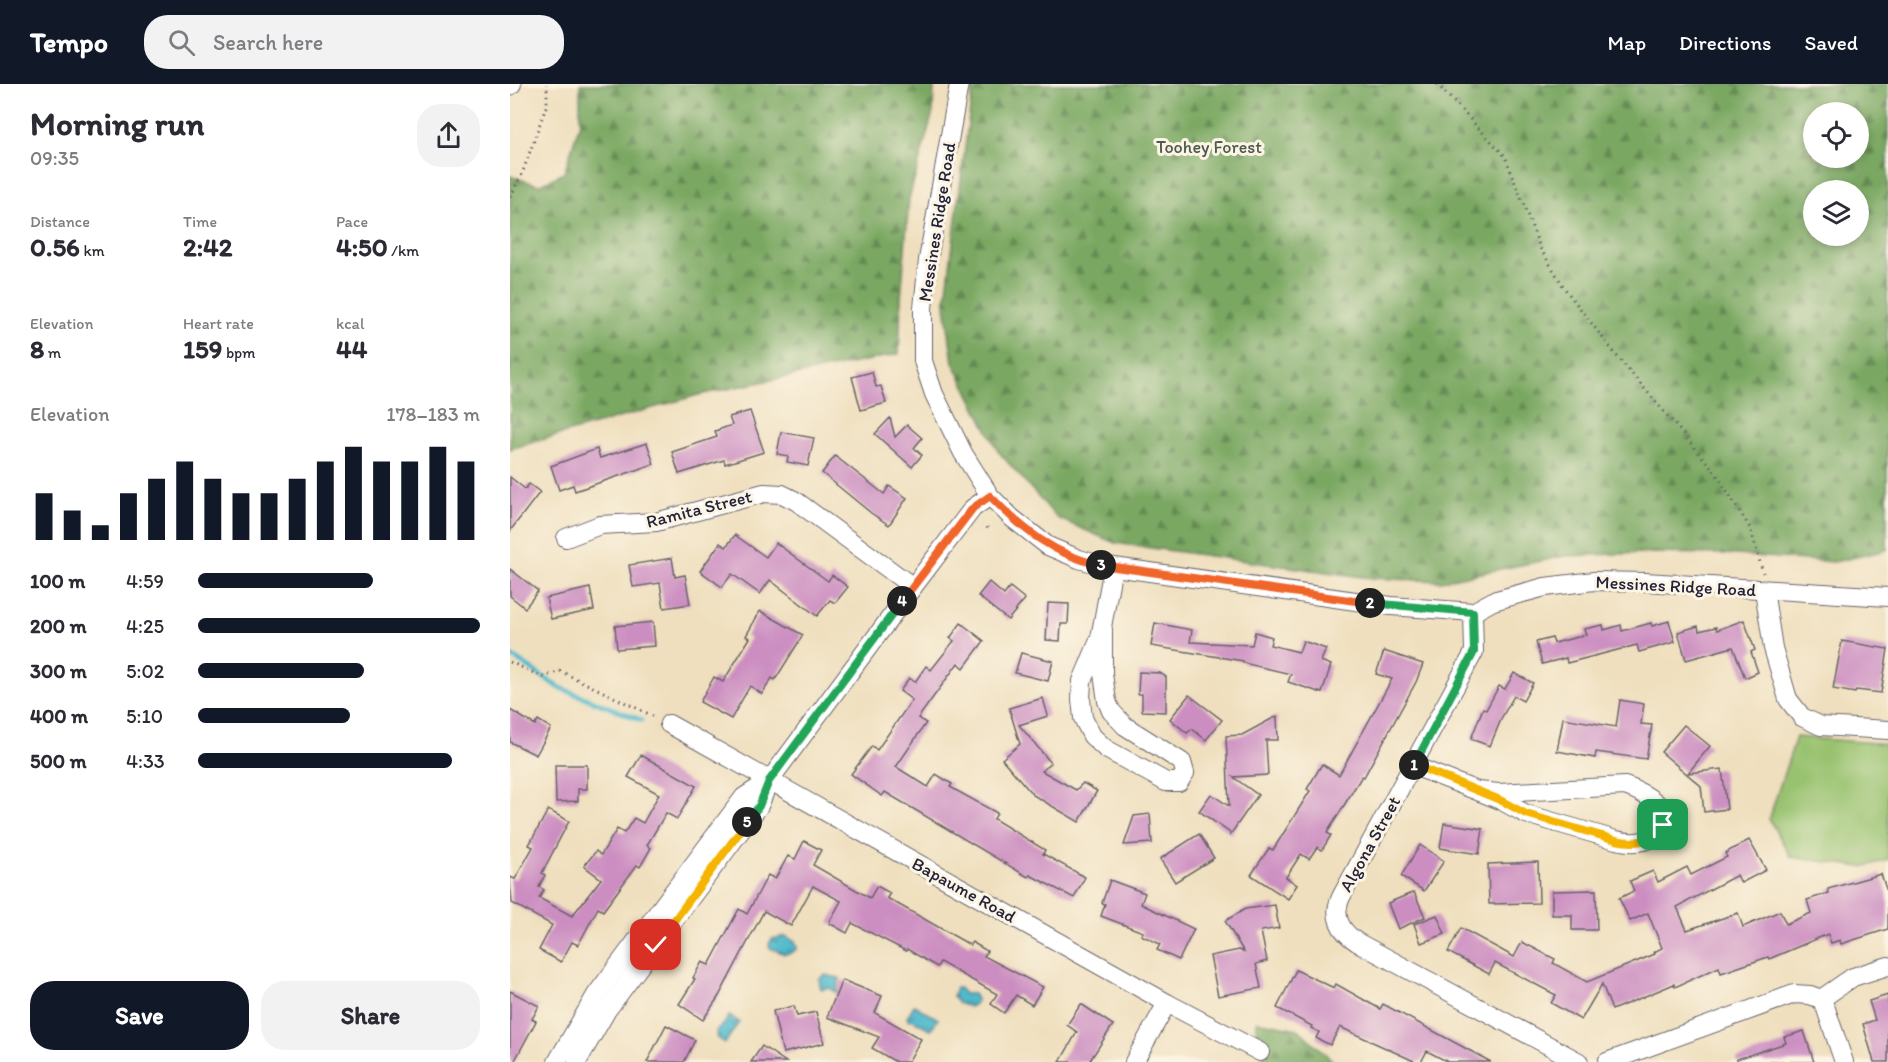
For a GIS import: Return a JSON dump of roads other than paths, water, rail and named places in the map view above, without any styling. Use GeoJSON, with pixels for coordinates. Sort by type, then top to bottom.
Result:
{"type":"FeatureCollection","features":[{"type":"Feature","properties":{"kind":"street","name":"Messines Ridge Road"},"geometry":{"type":"LineString","coordinates":[[959,84],[928,260],[924,293],[923,361],[934,394],[958,444],[990,496],[1011,518],[1048,546],[1079,559],[1113,567],[1391,606],[1473,612],[1493,601],[1535,590],[1594,581],[1888,597]]}},
{"type":"Feature","properties":{"kind":"street","name":"Ramita Street"},"geometry":{"type":"LineString","coordinates":[[566,538],[600,525],[656,522],[758,494],[776,494],[796,501],[913,587]]}},
{"type":"Feature","properties":{"kind":"street"},"geometry":{"type":"LineString","coordinates":[[577,1062],[607,1010],[759,806],[769,781],[973,508],[990,496]]}},
{"type":"Feature","properties":{"kind":"street"},"geometry":{"type":"LineString","coordinates":[[1103,629],[1081,686],[1082,712],[1088,731],[1106,748],[1154,775],[1169,783],[1179,782],[1185,773],[1182,762],[1125,726],[1111,711],[1107,700],[1103,675],[1103,629],[1113,567]]}},
{"type":"Feature","properties":{"kind":"street"},"geometry":{"type":"LineString","coordinates":[[1764,590],[1773,648],[1788,699],[1802,717],[1821,726],[1888,730]]}},
{"type":"Feature","properties":{"kind":"street","name":"Algona Street"},"geometry":{"type":"LineString","coordinates":[[1473,612],[1474,652],[1341,897],[1336,913],[1344,932],[1357,942],[1579,1062]]}},
{"type":"Feature","properties":{"kind":"street","name":"Bapaume Road"},"geometry":{"type":"LineString","coordinates":[[669,724],[1167,1003],[1260,1052]]}},
{"type":"Feature","properties":{"kind":"street"},"geometry":{"type":"LineString","coordinates":[[1414,766],[1500,800],[1526,814],[1623,842],[1640,842],[1650,838],[1661,829],[1664,822],[1663,812],[1658,805],[1639,792],[1624,786],[1499,793],[1478,791]]}},
{"type":"Feature","properties":{"kind":"street"},"geometry":{"type":"LineString","coordinates":[[557,1062],[596,995],[744,797],[769,781]]}},
{"type":"Feature","properties":{"kind":"street"},"geometry":{"type":"LineString","coordinates":[[1821,999],[1853,977],[1888,966]]}},
{"type":"Feature","properties":{"kind":"street"},"geometry":{"type":"LineString","coordinates":[[1607,1062],[1794,994],[1810,995],[1821,999],[1844,1062]]}},
{"type":"Feature","properties":{"kind":"street"},"geometry":{"type":"LineString","coordinates":[[1134,1062],[1167,1003]]}},
{"type":"Feature","properties":{"kind":"water"},"geometry":{"type":"Polygon","coordinates":[[[786,936],[795,942],[797,948],[793,952],[785,954],[770,948],[769,944],[772,939],[786,936]]]}},
{"type":"Feature","properties":{"kind":"water"},"geometry":{"type":"Polygon","coordinates":[[[825,975],[840,978],[836,992],[829,988],[821,989],[819,979],[825,975]]]}},
{"type":"Feature","properties":{"kind":"water"},"geometry":{"type":"Polygon","coordinates":[[[956,988],[964,994],[973,994],[977,1001],[975,1004],[969,1007],[958,1003],[953,996],[956,988]]]}},
{"type":"Feature","properties":{"kind":"water"},"geometry":{"type":"Polygon","coordinates":[[[914,1005],[938,1019],[931,1030],[912,1019],[908,1020],[907,1017],[914,1005]]]}},
{"type":"Feature","properties":{"kind":"water"},"geometry":{"type":"Polygon","coordinates":[[[729,1016],[739,1022],[725,1043],[718,1038],[716,1031],[729,1016]]]}},
{"type":"Feature","properties":{"kind":"waterway"},"geometry":{"type":"LineString","coordinates":[[510,655],[558,687],[641,720]]}},
{"type":"Feature","properties":{"kind":"park label","name":"Toohey Forest"},"geometry":{"type":"Point","coordinates":[1209,147]}}]}
